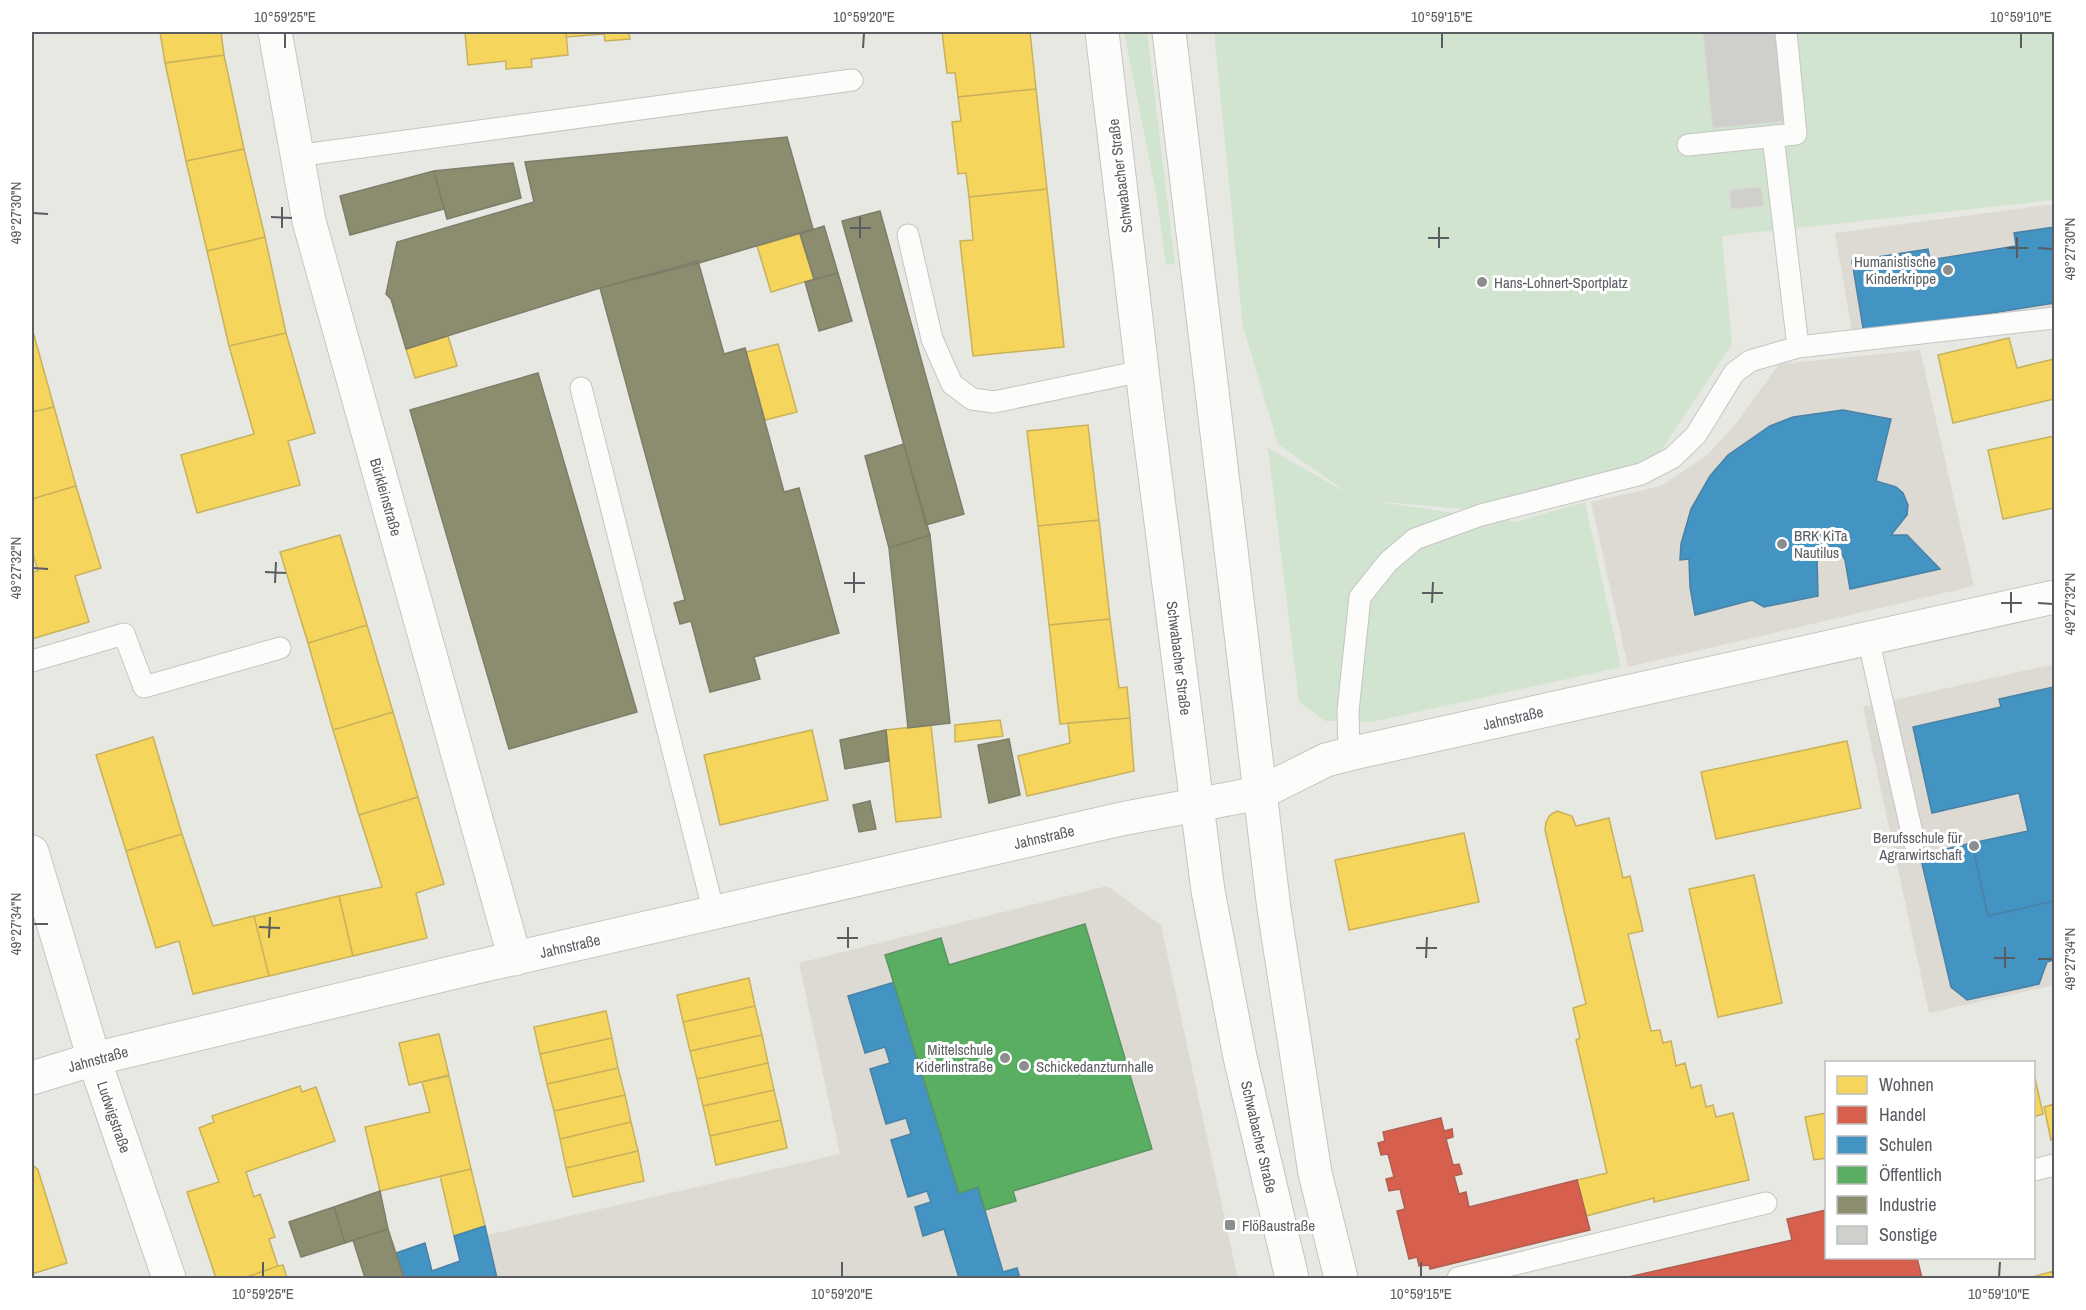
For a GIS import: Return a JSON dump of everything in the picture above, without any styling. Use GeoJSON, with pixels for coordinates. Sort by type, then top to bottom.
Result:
{"type":"FeatureCollection","features":[{"type":"Feature","properties":{"kind":"street","name":"Bürkleinstraße"},"geometry":{"type":"LineString","coordinates":[[274,32],[309,220],[514,958]]}},
{"type":"Feature","properties":{"kind":"street","name":"Schwabacher Straße"},"geometry":{"type":"LineString","coordinates":[[1102,32],[1142,371],[1208,891],[1240,1058],[1292,1278]]}},
{"type":"Feature","properties":{"kind":"street"},"geometry":{"type":"LineString","coordinates":[[1169,32],[1260,793],[1292,1037],[1315,1173],[1341,1278]]}},
{"type":"Feature","properties":{"kind":"street","name":"Jahnstraße"},"geometry":{"type":"LineString","coordinates":[[32,1078],[94,1059],[514,958],[1121,819],[1260,793],[1326,760],[1349,754],[2055,597]]}},
{"type":"Feature","properties":{"kind":"street","name":"Ludwigstraße"},"geometry":{"type":"LineString","coordinates":[[32,852],[94,1059],[169,1278]]}},
{"type":"Feature","properties":{"kind":"lane"},"geometry":{"type":"LineString","coordinates":[[1688,146],[1796,134],[1786,32]]}},
{"type":"Feature","properties":{"kind":"lane"},"geometry":{"type":"LineString","coordinates":[[296,156],[852,80]]}},
{"type":"Feature","properties":{"kind":"lane"},"geometry":{"type":"LineString","coordinates":[[1773,136],[1798,348]]}},
{"type":"Feature","properties":{"kind":"lane"},"geometry":{"type":"LineString","coordinates":[[908,235],[932,339],[952,384],[972,399],[994,402],[1142,371]]}},
{"type":"Feature","properties":{"kind":"lane"},"geometry":{"type":"LineString","coordinates":[[1349,754],[1348,711],[1360,597],[1388,562],[1415,539],[1480,515],[1641,474],[1672,458],[1696,435],[1734,373],[1750,361],[1798,348],[2055,318]]}},
{"type":"Feature","properties":{"kind":"lane"},"geometry":{"type":"LineString","coordinates":[[581,388],[714,913]]}},
{"type":"Feature","properties":{"kind":"lane"},"geometry":{"type":"LineString","coordinates":[[32,661],[124,634],[144,687],[280,648]]}},
{"type":"Feature","properties":{"kind":"lane"},"geometry":{"type":"LineString","coordinates":[[1868,638],[1914,842]]}},
{"type":"Feature","properties":{"kind":"lane"},"geometry":{"type":"LineString","coordinates":[[2035,1170],[2055,1165]]}},
{"type":"Feature","properties":{"kind":"lane"},"geometry":{"type":"LineString","coordinates":[[1458,1278],[1766,1203]]}},
{"type":"Feature","properties":{"kind":"shaded area","name":"Humanistische Kinderkrippe"},"geometry":{"type":"Polygon","coordinates":[[[2054,204],[2054,307],[1853,338],[1835,233],[2054,204]]]}},
{"type":"Feature","properties":{"kind":"shaded area","name":"BRK KiTa Nautilus"},"geometry":{"type":"Polygon","coordinates":[[[1920,350],[1974,586],[1628,667],[1591,502],[1661,486],[1706,456],[1735,425],[1779,364],[1920,350]]]}},
{"type":"Feature","properties":{"kind":"shaded area","name":"Berufsschule für Agrarwirtschaft"},"geometry":{"type":"Polygon","coordinates":[[[2054,664],[2054,985],[1929,1013],[1863,707],[2054,664]]]}},
{"type":"Feature","properties":{"kind":"shaded area","name":"Mittelschule Kiderlinstraße"},"geometry":{"type":"Polygon","coordinates":[[[1107,886],[1161,925],[1237,1275],[1235,1278],[497,1278],[487,1235],[840,1154],[799,963],[1107,886]]]}},
{"type":"Feature","properties":{"kind":"green space"},"geometry":{"type":"Polygon","coordinates":[[[1124,32],[1147,32],[1175,264],[1166,265],[1157,199],[1124,32]]]}},
{"type":"Feature","properties":{"kind":"green space","name":"Hans-Lohnert-Sportplatz"},"geometry":{"type":"Polygon","coordinates":[[[1214,32],[2054,32],[2054,200],[1722,236],[1732,344],[1655,460],[1486,511],[1373,501],[1515,522],[1585,502],[1621,667],[1372,722],[1325,721],[1299,702],[1268,448],[1349,494],[1278,444],[1243,327],[1214,32]]]}},
{"type":"Feature","properties":{"kind":"building: Wohnen"},"geometry":{"type":"Polygon","coordinates":[[[160,32],[221,32],[224,55],[165,63],[160,32]]]}},
{"type":"Feature","properties":{"kind":"building: Wohnen"},"geometry":{"type":"Polygon","coordinates":[[[465,32],[566,32],[568,55],[531,59],[532,67],[506,69],[506,61],[468,65],[465,32]]]}},
{"type":"Feature","properties":{"kind":"building: Wohnen"},"geometry":{"type":"Polygon","coordinates":[[[566,32],[629,32],[630,39],[605,41],[604,34],[566,37],[566,32]]]}},
{"type":"Feature","properties":{"kind":"building: Wohnen"},"geometry":{"type":"Polygon","coordinates":[[[942,32],[1030,32],[1036,89],[958,97],[955,73],[947,73],[942,32]]]}},
{"type":"Feature","properties":{"kind":"building: Wohnen"},"geometry":{"type":"Polygon","coordinates":[[[224,55],[244,149],[186,161],[165,63],[224,55]]]}},
{"type":"Feature","properties":{"kind":"building: Wohnen"},"geometry":{"type":"Polygon","coordinates":[[[1036,89],[1047,189],[969,197],[966,173],[958,174],[952,122],[961,121],[958,97],[1036,89]]]}},
{"type":"Feature","properties":{"kind":"building: Wohnen"},"geometry":{"type":"Polygon","coordinates":[[[244,149],[265,237],[207,251],[186,161],[244,149]]]}},
{"type":"Feature","properties":{"kind":"building: Wohnen"},"geometry":{"type":"Polygon","coordinates":[[[1047,189],[1064,347],[973,356],[960,241],[973,240],[969,197],[1047,189]]]}},
{"type":"Feature","properties":{"kind":"building: Wohnen"},"geometry":{"type":"Polygon","coordinates":[[[800,234],[814,279],[771,292],[757,246],[800,234]]]}},
{"type":"Feature","properties":{"kind":"building: Wohnen"},"geometry":{"type":"Polygon","coordinates":[[[265,237],[286,333],[229,346],[207,251],[265,237]]]}},
{"type":"Feature","properties":{"kind":"building: Wohnen"},"geometry":{"type":"Polygon","coordinates":[[[32,328],[54,407],[32,412],[32,328]]]}},
{"type":"Feature","properties":{"kind":"building: Wohnen"},"geometry":{"type":"Polygon","coordinates":[[[286,333],[315,433],[288,441],[300,485],[197,513],[181,455],[254,434],[229,346],[286,333]]]}},
{"type":"Feature","properties":{"kind":"building: Wohnen"},"geometry":{"type":"Polygon","coordinates":[[[448,336],[457,366],[415,378],[406,349],[448,336]]]}},
{"type":"Feature","properties":{"kind":"building: Wohnen"},"geometry":{"type":"Polygon","coordinates":[[[2009,338],[2017,368],[2054,359],[2054,399],[1953,423],[1938,355],[2009,338]]]}},
{"type":"Feature","properties":{"kind":"building: Wohnen"},"geometry":{"type":"Polygon","coordinates":[[[778,344],[797,412],[765,420],[746,352],[778,344]]]}},
{"type":"Feature","properties":{"kind":"building: Wohnen"},"geometry":{"type":"Polygon","coordinates":[[[54,407],[76,486],[32,499],[32,412],[54,407]]]}},
{"type":"Feature","properties":{"kind":"building: Wohnen"},"geometry":{"type":"Polygon","coordinates":[[[1088,425],[1099,520],[1038,526],[1027,431],[1088,425]]]}},
{"type":"Feature","properties":{"kind":"building: Wohnen"},"geometry":{"type":"Polygon","coordinates":[[[2054,436],[2054,508],[2003,519],[1988,450],[2054,436]]]}},
{"type":"Feature","properties":{"kind":"building: Wohnen"},"geometry":{"type":"Polygon","coordinates":[[[76,486],[101,568],[75,576],[89,622],[32,639],[32,572],[38,571],[32,551],[32,499],[76,486]]]}},
{"type":"Feature","properties":{"kind":"building: Wohnen"},"geometry":{"type":"Polygon","coordinates":[[[1099,520],[1110,619],[1049,625],[1038,526],[1099,520]]]}},
{"type":"Feature","properties":{"kind":"building: Wohnen"},"geometry":{"type":"Polygon","coordinates":[[[340,535],[367,625],[308,643],[280,552],[340,535]]]}},
{"type":"Feature","properties":{"kind":"building: Wohnen"},"geometry":{"type":"Polygon","coordinates":[[[1110,619],[1119,688],[1127,687],[1130,718],[1060,724],[1049,625],[1110,619]]]}},
{"type":"Feature","properties":{"kind":"building: Wohnen"},"geometry":{"type":"Polygon","coordinates":[[[367,625],[393,712],[333,730],[308,643],[367,625]]]}},
{"type":"Feature","properties":{"kind":"building: Wohnen"},"geometry":{"type":"Polygon","coordinates":[[[393,712],[418,797],[359,815],[333,730],[393,712]]]}},
{"type":"Feature","properties":{"kind":"building: Wohnen"},"geometry":{"type":"Polygon","coordinates":[[[1130,718],[1134,771],[1027,796],[1018,756],[1070,743],[1068,723],[1130,718]]]}},
{"type":"Feature","properties":{"kind":"building: Wohnen"},"geometry":{"type":"Polygon","coordinates":[[[1000,720],[1003,736],[955,742],[955,725],[1000,720]]]}},
{"type":"Feature","properties":{"kind":"building: Wohnen"},"geometry":{"type":"Polygon","coordinates":[[[931,725],[941,817],[896,822],[886,730],[931,725]]]}},
{"type":"Feature","properties":{"kind":"building: Wohnen"},"geometry":{"type":"Polygon","coordinates":[[[812,730],[828,800],[720,825],[704,755],[812,730]]]}},
{"type":"Feature","properties":{"kind":"building: Wohnen"},"geometry":{"type":"Polygon","coordinates":[[[153,737],[182,834],[126,851],[96,755],[153,737]]]}},
{"type":"Feature","properties":{"kind":"building: Wohnen"},"geometry":{"type":"Polygon","coordinates":[[[1847,741],[1861,808],[1716,839],[1701,772],[1847,741]]]}},
{"type":"Feature","properties":{"kind":"building: Wohnen"},"geometry":{"type":"Polygon","coordinates":[[[418,797],[444,884],[416,893],[427,938],[353,956],[339,896],[382,887],[359,815],[418,797]]]}},
{"type":"Feature","properties":{"kind":"building: Wohnen"},"geometry":{"type":"Polygon","coordinates":[[[1557,811],[1572,816],[1576,826],[1609,818],[1623,878],[1630,876],[1643,931],[1628,934],[1651,1031],[1660,1030],[1663,1043],[1671,1041],[1676,1066],[1685,1063],[1691,1088],[1701,1085],[1706,1107],[1713,1105],[1716,1117],[1733,1113],[1749,1180],[1654,1202],[1654,1198],[1586,1216],[1577,1180],[1607,1173],[1576,1040],[1580,1038],[1573,1008],[1586,1004],[1545,830],[1550,815],[1557,811]]]}},
{"type":"Feature","properties":{"kind":"building: Wohnen"},"geometry":{"type":"Polygon","coordinates":[[[1464,833],[1479,902],[1349,930],[1335,860],[1464,833]]]}},
{"type":"Feature","properties":{"kind":"building: Wohnen"},"geometry":{"type":"Polygon","coordinates":[[[182,834],[213,926],[254,916],[269,976],[193,994],[179,941],[156,948],[126,851],[182,834]]]}},
{"type":"Feature","properties":{"kind":"building: Wohnen"},"geometry":{"type":"Polygon","coordinates":[[[1754,875],[1782,1003],[1718,1017],[1689,889],[1754,875]]]}},
{"type":"Feature","properties":{"kind":"building: Wohnen"},"geometry":{"type":"Polygon","coordinates":[[[339,896],[353,956],[269,976],[254,916],[339,896]]]}},
{"type":"Feature","properties":{"kind":"building: Wohnen"},"geometry":{"type":"Polygon","coordinates":[[[749,978],[755,1006],[683,1022],[677,995],[749,978]]]}},
{"type":"Feature","properties":{"kind":"building: Wohnen"},"geometry":{"type":"Polygon","coordinates":[[[755,1006],[762,1035],[690,1051],[683,1022],[755,1006]]]}},
{"type":"Feature","properties":{"kind":"building: Wohnen"},"geometry":{"type":"Polygon","coordinates":[[[606,1011],[612,1038],[540,1054],[534,1027],[606,1011]]]}},
{"type":"Feature","properties":{"kind":"building: Wohnen"},"geometry":{"type":"Polygon","coordinates":[[[439,1034],[449,1075],[409,1085],[399,1043],[439,1034]]]}},
{"type":"Feature","properties":{"kind":"building: Wohnen"},"geometry":{"type":"Polygon","coordinates":[[[762,1035],[768,1063],[697,1079],[690,1051],[762,1035]]]}},
{"type":"Feature","properties":{"kind":"building: Wohnen"},"geometry":{"type":"Polygon","coordinates":[[[612,1038],[618,1068],[547,1084],[540,1054],[612,1038]]]}},
{"type":"Feature","properties":{"kind":"building: Wohnen"},"geometry":{"type":"Polygon","coordinates":[[[768,1063],[774,1090],[703,1106],[697,1079],[768,1063]]]}},
{"type":"Feature","properties":{"kind":"building: Wohnen"},"geometry":{"type":"Polygon","coordinates":[[[618,1068],[625,1095],[554,1111],[547,1084],[618,1068]]]}},
{"type":"Feature","properties":{"kind":"building: Wohnen"},"geometry":{"type":"Polygon","coordinates":[[[449,1076],[471,1169],[380,1191],[365,1127],[430,1112],[422,1082],[449,1076]]]}},
{"type":"Feature","properties":{"kind":"building: Wohnen"},"geometry":{"type":"Polygon","coordinates":[[[2035,1078],[2043,1114],[2035,1117],[2035,1078]]]}},
{"type":"Feature","properties":{"kind":"building: Wohnen"},"geometry":{"type":"Polygon","coordinates":[[[300,1086],[302,1092],[316,1087],[335,1141],[246,1172],[254,1197],[260,1194],[275,1237],[269,1239],[278,1266],[244,1278],[216,1278],[187,1192],[219,1182],[199,1128],[214,1122],[212,1116],[300,1086]]]}},
{"type":"Feature","properties":{"kind":"building: Wohnen"},"geometry":{"type":"Polygon","coordinates":[[[774,1090],[781,1120],[710,1136],[703,1106],[774,1090]]]}},
{"type":"Feature","properties":{"kind":"building: Wohnen"},"geometry":{"type":"Polygon","coordinates":[[[625,1095],[631,1122],[560,1139],[554,1111],[625,1095]]]}},
{"type":"Feature","properties":{"kind":"building: Wohnen"},"geometry":{"type":"Polygon","coordinates":[[[2054,1104],[2054,1139],[2051,1140],[2044,1107],[2054,1104]]]}},
{"type":"Feature","properties":{"kind":"building: Wohnen"},"geometry":{"type":"Polygon","coordinates":[[[1825,1113],[1825,1158],[1814,1160],[1805,1117],[1825,1113]]]}},
{"type":"Feature","properties":{"kind":"building: Wohnen"},"geometry":{"type":"Polygon","coordinates":[[[781,1120],[787,1148],[716,1165],[710,1136],[781,1120]]]}},
{"type":"Feature","properties":{"kind":"building: Wohnen"},"geometry":{"type":"Polygon","coordinates":[[[631,1122],[638,1151],[566,1168],[560,1139],[631,1122]]]}},
{"type":"Feature","properties":{"kind":"building: Wohnen"},"geometry":{"type":"Polygon","coordinates":[[[638,1151],[644,1181],[573,1197],[566,1168],[638,1151]]]}},
{"type":"Feature","properties":{"kind":"building: Wohnen"},"geometry":{"type":"Polygon","coordinates":[[[32,1164],[38,1170],[67,1263],[32,1274],[32,1164]]]}},
{"type":"Feature","properties":{"kind":"building: Wohnen"},"geometry":{"type":"Polygon","coordinates":[[[471,1169],[485,1226],[454,1236],[440,1176],[471,1169]]]}},
{"type":"Feature","properties":{"kind":"building: Wohnen"},"geometry":{"type":"Polygon","coordinates":[[[283,1265],[287,1278],[244,1278],[278,1266],[283,1265]]]}},
{"type":"Feature","properties":{"kind":"building: Wohnen"},"geometry":{"type":"Polygon","coordinates":[[[2054,1271],[2054,1278],[2028,1278],[2054,1271]]]}},
{"type":"Feature","properties":{"kind":"building: Handel"},"geometry":{"type":"Polygon","coordinates":[[[1441,1118],[1444,1131],[1452,1129],[1453,1137],[1446,1139],[1453,1165],[1459,1164],[1462,1174],[1454,1176],[1459,1194],[1466,1192],[1469,1207],[1577,1180],[1590,1230],[1430,1269],[1429,1265],[1419,1266],[1417,1257],[1409,1259],[1397,1211],[1405,1209],[1400,1189],[1389,1191],[1386,1179],[1394,1177],[1388,1154],[1381,1155],[1378,1143],[1385,1141],[1383,1132],[1441,1118]]]}},
{"type":"Feature","properties":{"kind":"building: Handel"},"geometry":{"type":"Polygon","coordinates":[[[1825,1210],[1825,1259],[1917,1259],[1922,1278],[1624,1278],[1792,1240],[1787,1219],[1825,1210]]]}},
{"type":"Feature","properties":{"kind":"building: Schulen","name":"Humanistische Kinderkrippe"},"geometry":{"type":"Polygon","coordinates":[[[2054,227],[2054,303],[1864,334],[1852,261],[1928,249],[1930,260],[2016,246],[2014,233],[2054,227]]]}},
{"type":"Feature","properties":{"kind":"building: Schulen"},"geometry":{"type":"Polygon","coordinates":[[[1843,410],[1891,419],[1876,481],[1896,487],[1903,493],[1908,505],[1907,515],[1891,535],[1907,535],[1940,569],[1850,589],[1845,560],[1841,553],[1817,558],[1818,596],[1764,607],[1752,600],[1695,615],[1690,587],[1689,559],[1680,560],[1681,544],[1691,509],[1710,476],[1728,455],[1770,426],[1793,417],[1843,410]]]}},
{"type":"Feature","properties":{"kind":"building: Schulen"},"geometry":{"type":"Polygon","coordinates":[[[2054,687],[2054,901],[1988,916],[1972,843],[2028,831],[2019,793],[1932,813],[1913,727],[2001,707],[1999,699],[2054,687]]]}},
{"type":"Feature","properties":{"kind":"building: Schulen"},"geometry":{"type":"Polygon","coordinates":[[[1972,843],[1988,916],[2054,901],[2054,960],[2047,962],[2039,984],[1967,1000],[1951,987],[1920,855],[1972,843]]]}},
{"type":"Feature","properties":{"kind":"building: Schulen"},"geometry":{"type":"Polygon","coordinates":[[[895,982],[959,1193],[978,1187],[1003,1272],[1017,1268],[1020,1278],[959,1278],[944,1229],[923,1236],[915,1207],[931,1202],[927,1191],[908,1197],[891,1140],[911,1134],[906,1118],[886,1124],[870,1069],[890,1063],[885,1047],[865,1053],[848,996],[895,982]]]}},
{"type":"Feature","properties":{"kind":"building: Schulen"},"geometry":{"type":"Polygon","coordinates":[[[485,1226],[497,1278],[404,1278],[396,1253],[425,1243],[432,1271],[460,1261],[454,1236],[485,1226]]]}},
{"type":"Feature","properties":{"kind":"building: Öffentlich","name":"Schickedanzturnhalle"},"geometry":{"type":"Polygon","coordinates":[[[1085,924],[1152,1149],[1013,1191],[1016,1201],[985,1210],[978,1187],[959,1193],[885,955],[941,938],[949,965],[1085,924]]]}},
{"type":"Feature","properties":{"kind":"building: Industrie"},"geometry":{"type":"Polygon","coordinates":[[[787,137],[813,229],[699,263],[600,288],[406,349],[391,299],[386,294],[397,242],[534,202],[525,162],[787,137]]]}},
{"type":"Feature","properties":{"kind":"building: Industrie"},"geometry":{"type":"Polygon","coordinates":[[[513,163],[521,198],[447,219],[434,171],[513,163]]]}},
{"type":"Feature","properties":{"kind":"building: Industrie"},"geometry":{"type":"Polygon","coordinates":[[[434,171],[444,209],[350,235],[340,196],[434,171]]]}},
{"type":"Feature","properties":{"kind":"building: Industrie"},"geometry":{"type":"Polygon","coordinates":[[[880,211],[964,514],[926,525],[842,221],[880,211]]]}},
{"type":"Feature","properties":{"kind":"building: Industrie"},"geometry":{"type":"Polygon","coordinates":[[[824,226],[838,273],[814,279],[800,234],[824,226]]]}},
{"type":"Feature","properties":{"kind":"building: Industrie"},"geometry":{"type":"Polygon","coordinates":[[[698,261],[724,354],[745,348],[784,492],[799,488],[839,633],[754,657],[760,679],[710,692],[691,621],[680,624],[674,603],[685,600],[600,288],[698,261]]]}},
{"type":"Feature","properties":{"kind":"building: Industrie"},"geometry":{"type":"Polygon","coordinates":[[[838,273],[852,321],[819,331],[805,282],[838,273]]]}},
{"type":"Feature","properties":{"kind":"building: Industrie"},"geometry":{"type":"Polygon","coordinates":[[[538,373],[637,712],[509,749],[410,410],[538,373]]]}},
{"type":"Feature","properties":{"kind":"building: Industrie"},"geometry":{"type":"Polygon","coordinates":[[[904,444],[930,535],[889,548],[865,456],[904,444]]]}},
{"type":"Feature","properties":{"kind":"building: Industrie"},"geometry":{"type":"Polygon","coordinates":[[[930,535],[950,723],[908,728],[889,548],[930,535]]]}},
{"type":"Feature","properties":{"kind":"building: Industrie"},"geometry":{"type":"Polygon","coordinates":[[[886,730],[889,761],[845,769],[840,740],[886,730]]]}},
{"type":"Feature","properties":{"kind":"building: Industrie"},"geometry":{"type":"Polygon","coordinates":[[[1009,739],[1020,795],[989,803],[978,745],[1009,739]]]}},
{"type":"Feature","properties":{"kind":"building: Industrie"},"geometry":{"type":"Polygon","coordinates":[[[870,801],[876,829],[859,832],[853,805],[870,801]]]}},
{"type":"Feature","properties":{"kind":"building: Industrie"},"geometry":{"type":"Polygon","coordinates":[[[380,1191],[388,1229],[345,1243],[334,1207],[380,1191]]]}},
{"type":"Feature","properties":{"kind":"building: Industrie"},"geometry":{"type":"Polygon","coordinates":[[[334,1207],[345,1243],[301,1257],[289,1222],[334,1207]]]}},
{"type":"Feature","properties":{"kind":"building: Industrie"},"geometry":{"type":"Polygon","coordinates":[[[388,1229],[404,1278],[365,1278],[353,1240],[388,1229]]]}},
{"type":"Feature","properties":{"kind":"building: Sonstige"},"geometry":{"type":"Polygon","coordinates":[[[1703,32],[1779,32],[1787,121],[1713,128],[1703,32]]]}},
{"type":"Feature","properties":{"kind":"building: Sonstige"},"geometry":{"type":"Polygon","coordinates":[[[1761,187],[1763,206],[1731,209],[1730,190],[1761,187]]]}},
{"type":"Feature","properties":{"kind":"place","name":"Humanistische Kinderkrippe"},"geometry":{"type":"Point","coordinates":[1948,270]}},
{"type":"Feature","properties":{"kind":"place","name":"Hans-Lohnert-Sportplatz"},"geometry":{"type":"Point","coordinates":[1482,282]}},
{"type":"Feature","properties":{"kind":"place","name":"BRK KiTa Nautilus"},"geometry":{"type":"Point","coordinates":[1782,544]}},
{"type":"Feature","properties":{"kind":"place","name":"Berufsschule für Agrarwirtschaft"},"geometry":{"type":"Point","coordinates":[1974,846]}},
{"type":"Feature","properties":{"kind":"place","name":"Mittelschule Kiderlinstraße"},"geometry":{"type":"Point","coordinates":[1005,1058]}},
{"type":"Feature","properties":{"kind":"place","name":"Schickedanzturnhalle"},"geometry":{"type":"Point","coordinates":[1024,1066]}},
{"type":"Feature","properties":{"kind":"place","name":"Flößaustraße"},"geometry":{"type":"Point","coordinates":[1230,1225]}}]}
